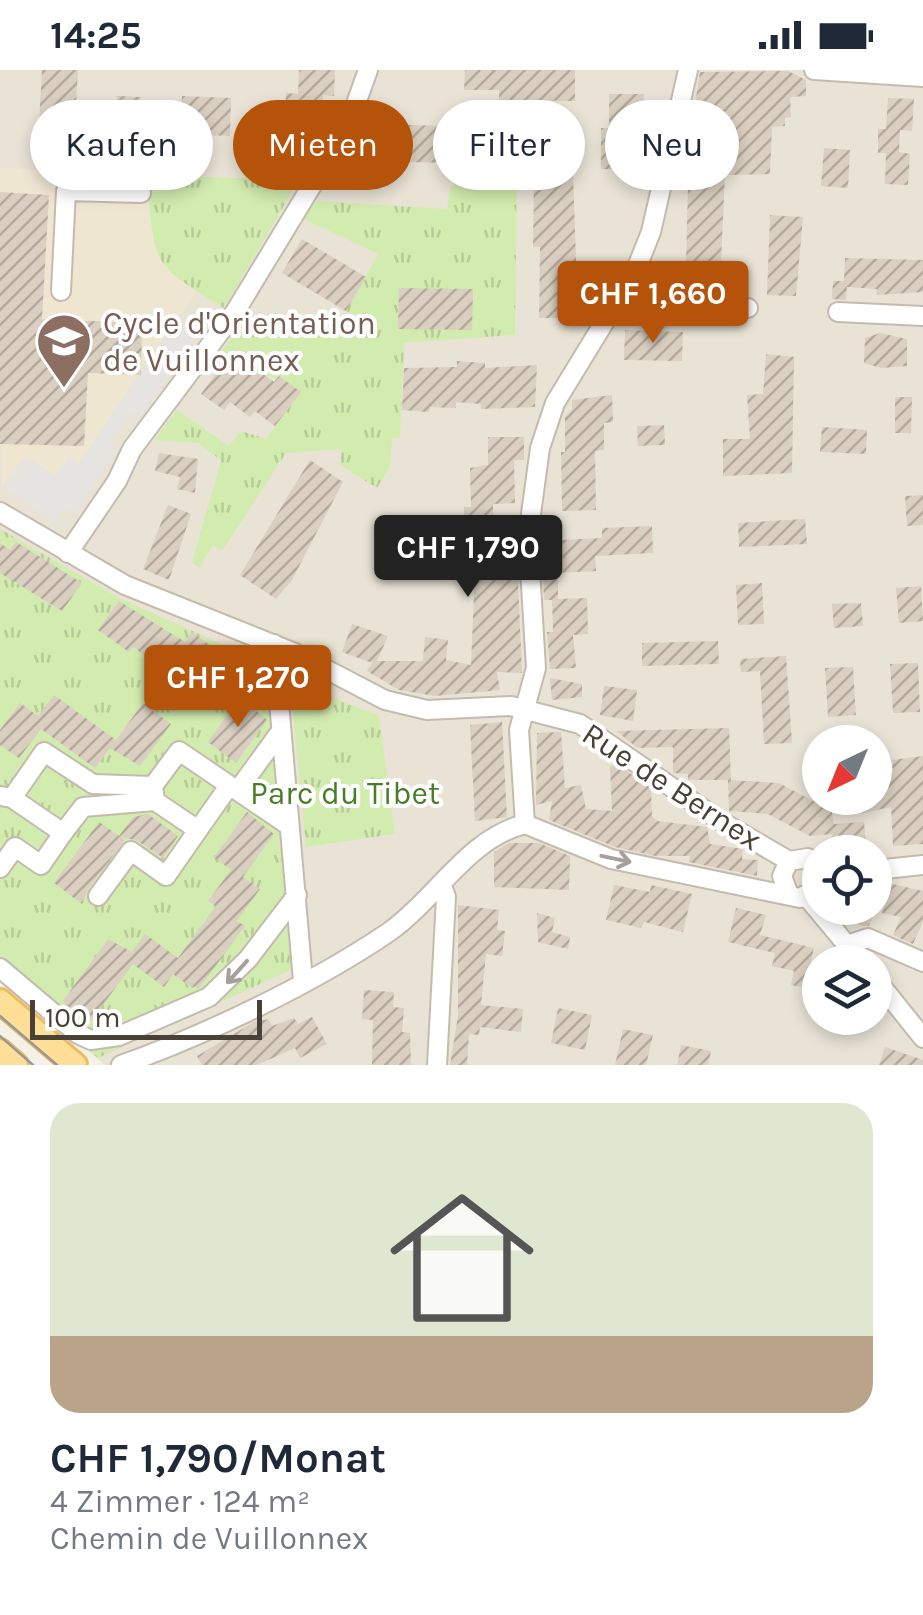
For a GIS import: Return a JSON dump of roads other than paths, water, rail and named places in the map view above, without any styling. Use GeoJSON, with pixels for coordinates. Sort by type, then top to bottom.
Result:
{"type":"FeatureCollection","features":[{"type":"Feature","properties":{"kind":"main road"},"geometry":{"type":"LineString","coordinates":[[0,1001],[75,1065]]}},
{"type":"Feature","properties":{"kind":"main road"},"geometry":{"type":"LineString","coordinates":[[0,1050],[16,1065]]}},
{"type":"Feature","properties":{"kind":"street"},"geometry":{"type":"LineString","coordinates":[[68,553],[118,481],[132,448],[256,279],[348,126],[368,70]]}},
{"type":"Feature","properties":{"kind":"street"},"geometry":{"type":"LineString","coordinates":[[525,824],[519,730],[536,668],[528,548],[540,448],[565,383],[614,305],[651,232],[688,70]]}},
{"type":"Feature","properties":{"kind":"street"},"geometry":{"type":"LineString","coordinates":[[814,70],[923,77]]}},
{"type":"Feature","properties":{"kind":"street"},"geometry":{"type":"LineString","coordinates":[[61,290],[66,191],[141,193]]}},
{"type":"Feature","properties":{"kind":"street"},"geometry":{"type":"LineString","coordinates":[[614,305],[748,308]]}},
{"type":"Feature","properties":{"kind":"street"},"geometry":{"type":"LineString","coordinates":[[838,312],[923,316]]}},
{"type":"Feature","properties":{"kind":"street","name":"Rue de Bernex"},"geometry":{"type":"LineString","coordinates":[[0,512],[149,596],[274,644],[399,705],[426,710],[524,708],[592,730],[722,822],[789,862],[802,858]]}},
{"type":"Feature","properties":{"kind":"street"},"geometry":{"type":"LineString","coordinates":[[274,644],[278,735],[297,895],[302,981]]}},
{"type":"Feature","properties":{"kind":"street"},"geometry":{"type":"LineString","coordinates":[[98,896],[131,852],[166,876],[198,830],[278,735]]}},
{"type":"Feature","properties":{"kind":"street"},"geometry":{"type":"LineString","coordinates":[[154,793],[179,751],[288,825]]}},
{"type":"Feature","properties":{"kind":"street"},"geometry":{"type":"LineString","coordinates":[[63,834],[6,797],[44,752],[93,784],[154,793],[198,830]]}},
{"type":"Feature","properties":{"kind":"street"},"geometry":{"type":"LineString","coordinates":[[0,868],[15,847],[40,865],[83,807],[93,802],[154,793]]}},
{"type":"Feature","properties":{"kind":"street"},"geometry":{"type":"LineString","coordinates":[[121,1065],[302,981],[371,944],[421,907],[494,835],[525,824],[611,858],[802,891]]}},
{"type":"Feature","properties":{"kind":"street"},"geometry":{"type":"LineString","coordinates":[[789,862],[782,876],[802,890]]}},
{"type":"Feature","properties":{"kind":"street"},"geometry":{"type":"LineString","coordinates":[[892,869],[923,866]]}},
{"type":"Feature","properties":{"kind":"street"},"geometry":{"type":"LineString","coordinates":[[437,1065],[446,897],[442,886]]}},
{"type":"Feature","properties":{"kind":"street"},"geometry":{"type":"LineString","coordinates":[[0,968],[78,1034],[91,1040],[118,1036],[209,997],[225,984],[297,895]]}},
{"type":"Feature","properties":{"kind":"street"},"geometry":{"type":"LineString","coordinates":[[421,907],[444,937]]}},
{"type":"Feature","properties":{"kind":"street"},"geometry":{"type":"LineString","coordinates":[[831,925],[846,945]]}},
{"type":"Feature","properties":{"kind":"street"},"geometry":{"type":"LineString","coordinates":[[850,945],[868,938],[884,945]]}},
{"type":"Feature","properties":{"kind":"street"},"geometry":{"type":"LineString","coordinates":[[892,948],[923,962]]}},
{"type":"Feature","properties":{"kind":"street"},"geometry":{"type":"LineString","coordinates":[[892,999],[923,1038]]}},
{"type":"Feature","properties":{"kind":"tram line"},"geometry":{"type":"LineString","coordinates":[[0,1016],[57,1065]]}},
{"type":"Feature","properties":{"kind":"tram line"},"geometry":{"type":"LineString","coordinates":[[0,1036],[33,1065]]}},
{"type":"Feature","properties":{"kind":"place","name":"Cycle d'Orientation de Vuillonnex"},"geometry":{"type":"Point","coordinates":[64,390]}},
{"type":"Feature","properties":{"kind":"park label","name":"Parc du Tibet"},"geometry":{"type":"Point","coordinates":[345,793]}}]}
